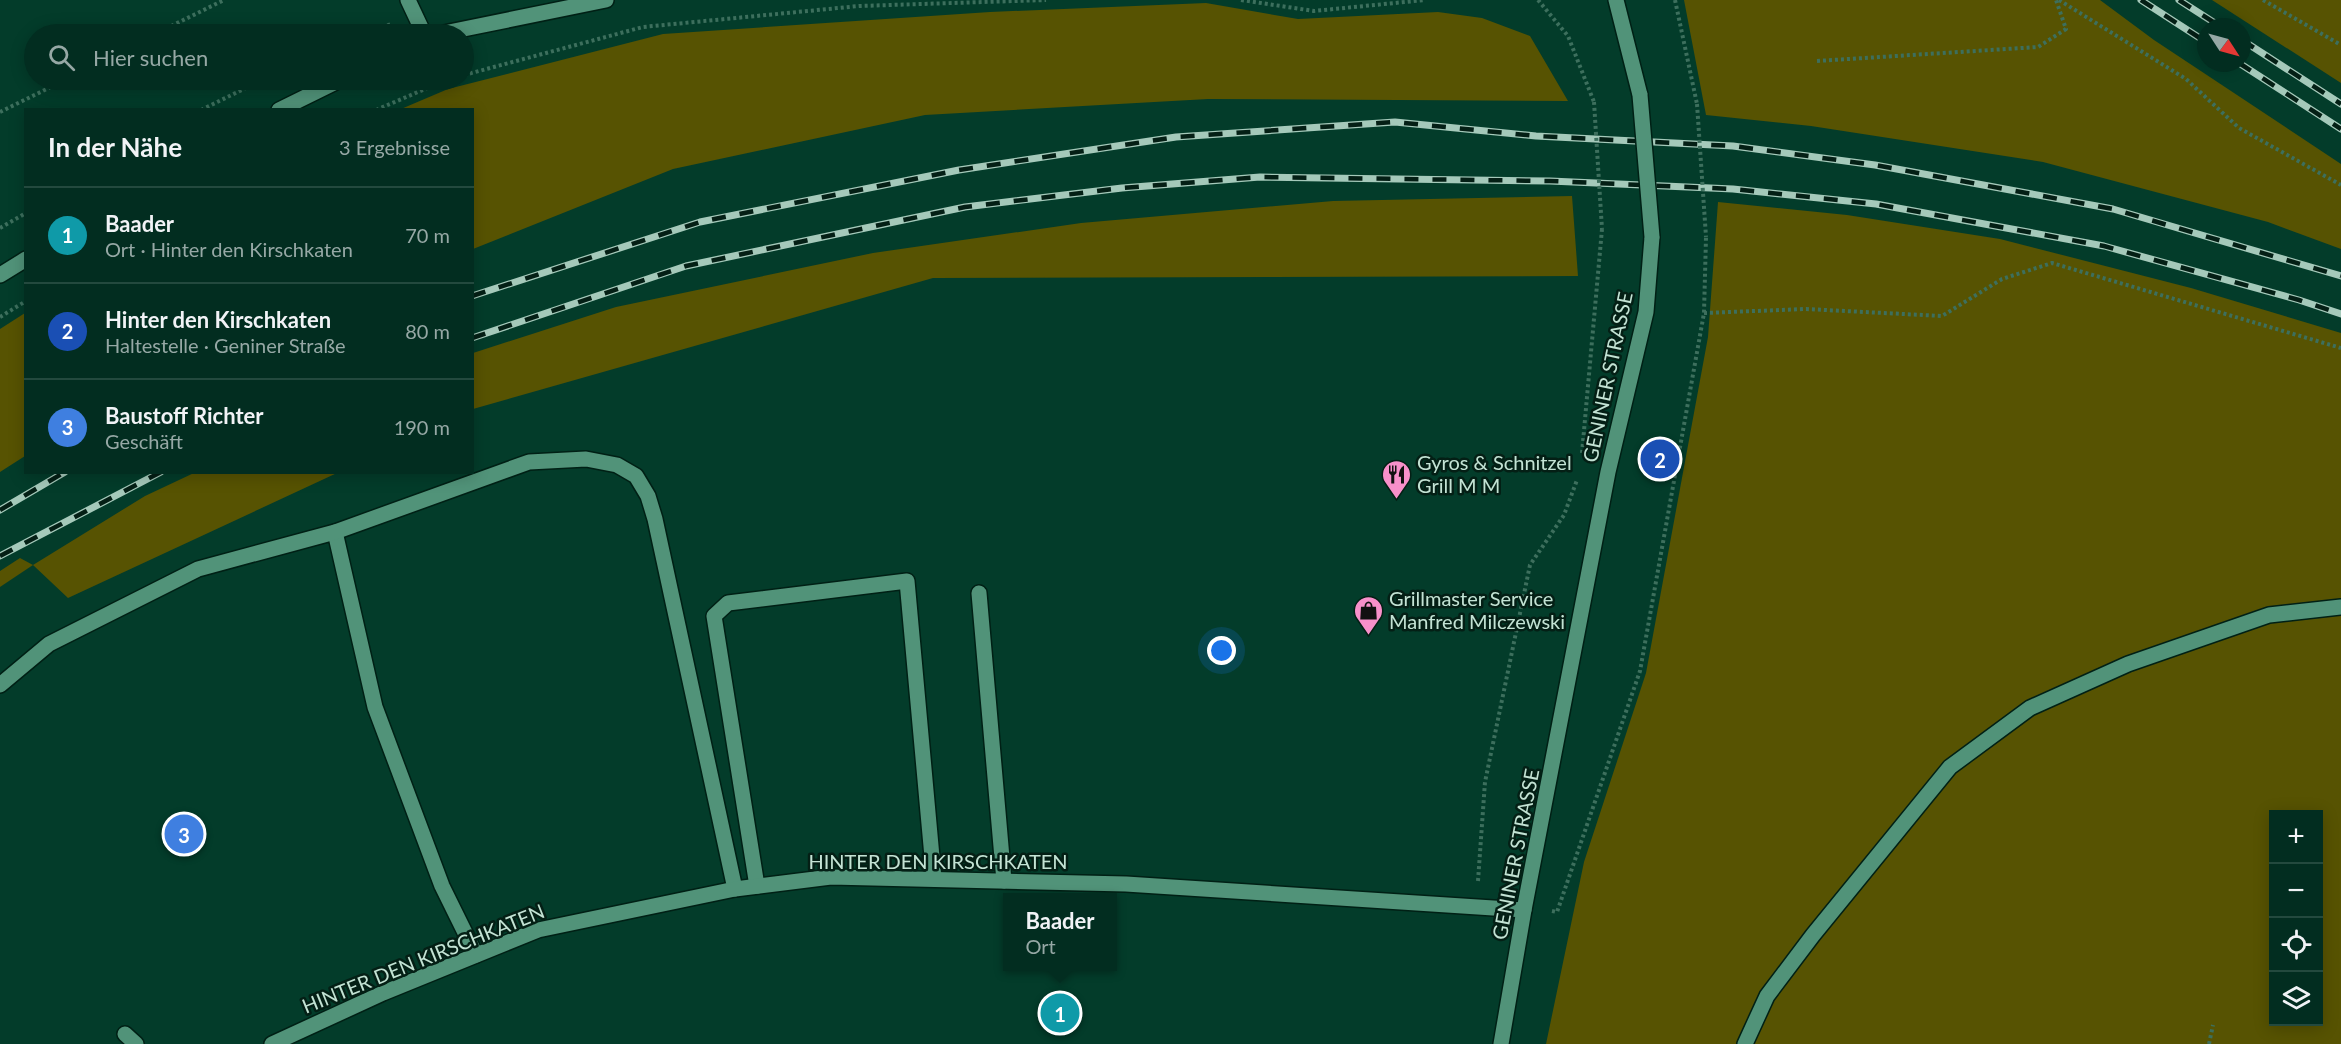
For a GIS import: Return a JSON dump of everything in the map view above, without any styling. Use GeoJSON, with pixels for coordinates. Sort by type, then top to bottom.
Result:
{"type":"FeatureCollection","features":[{"type":"Feature","properties":{"kind":"street"},"geometry":{"type":"LineString","coordinates":[[408,0],[419,24]]}},
{"type":"Feature","properties":{"kind":"street"},"geometry":{"type":"LineString","coordinates":[[474,27],[606,0]]}},
{"type":"Feature","properties":{"kind":"street","name":"GENINER STRASSE"},"geometry":{"type":"LineString","coordinates":[[1501,1044],[1524,910],[1608,472],[1646,312],[1652,237],[1640,95],[1616,0]]}},
{"type":"Feature","properties":{"kind":"street"},"geometry":{"type":"LineString","coordinates":[[283,108],[320,90]]}},
{"type":"Feature","properties":{"kind":"street"},"geometry":{"type":"LineString","coordinates":[[0,275],[24,260]]}},
{"type":"Feature","properties":{"kind":"street"},"geometry":{"type":"LineString","coordinates":[[0,685],[49,644],[198,569],[335,532],[530,462],[586,459],[617,465],[636,476],[648,496],[656,519],[735,889]]}},
{"type":"Feature","properties":{"kind":"street"},"geometry":{"type":"LineString","coordinates":[[335,532],[375,707],[442,886],[476,956]]}},
{"type":"Feature","properties":{"kind":"street"},"geometry":{"type":"LineString","coordinates":[[757,886],[714,616],[728,603],[907,581],[934,879]]}},
{"type":"Feature","properties":{"kind":"street"},"geometry":{"type":"LineString","coordinates":[[979,593],[1004,881]]}},
{"type":"Feature","properties":{"kind":"street"},"geometry":{"type":"LineString","coordinates":[[1745,1044],[1767,996],[1813,935],[1950,767],[2030,708],[2128,664],[2269,615],[2341,607]]}},
{"type":"Feature","properties":{"kind":"street","name":"HINTER DEN KIRSCHKATEN"},"geometry":{"type":"LineString","coordinates":[[272,1044],[383,993],[538,930],[735,889],[831,877],[1126,884],[1524,910]]}},
{"type":"Feature","properties":{"kind":"path"},"geometry":{"type":"LineString","coordinates":[[175,24],[224,0]]}},
{"type":"Feature","properties":{"kind":"path"},"geometry":{"type":"LineString","coordinates":[[474,72],[643,27],[859,6],[1046,0]]}},
{"type":"Feature","properties":{"kind":"path"},"geometry":{"type":"LineString","coordinates":[[1241,0],[1314,11],[1425,0]]}},
{"type":"Feature","properties":{"kind":"path"},"geometry":{"type":"LineString","coordinates":[[1538,0],[1568,36],[1594,102],[1602,229],[1582,456]]}},
{"type":"Feature","properties":{"kind":"path"},"geometry":{"type":"LineString","coordinates":[[1524,910],[1557,912],[1640,671],[1704,314],[1706,237],[1697,104],[1675,0]]}},
{"type":"Feature","properties":{"kind":"path"},"geometry":{"type":"LineString","coordinates":[[1817,62],[2038,47],[2066,29],[2057,0]]}},
{"type":"Feature","properties":{"kind":"path"},"geometry":{"type":"LineString","coordinates":[[2057,0],[2186,79],[2239,128],[2341,185]]}},
{"type":"Feature","properties":{"kind":"path"},"geometry":{"type":"LineString","coordinates":[[2263,0],[2341,45]]}},
{"type":"Feature","properties":{"kind":"path"},"geometry":{"type":"LineString","coordinates":[[0,112],[45,90]]}},
{"type":"Feature","properties":{"kind":"path"},"geometry":{"type":"LineString","coordinates":[[205,108],[242,90]]}},
{"type":"Feature","properties":{"kind":"path"},"geometry":{"type":"LineString","coordinates":[[380,108],[421,90]]}},
{"type":"Feature","properties":{"kind":"path"},"geometry":{"type":"LineString","coordinates":[[0,228],[24,214]]}},
{"type":"Feature","properties":{"kind":"path"},"geometry":{"type":"LineString","coordinates":[[1704,314],[1806,309],[1942,316],[2002,279],[2052,263],[2341,348]]}},
{"type":"Feature","properties":{"kind":"path"},"geometry":{"type":"LineString","coordinates":[[0,317],[24,303]]}},
{"type":"Feature","properties":{"kind":"path"},"geometry":{"type":"LineString","coordinates":[[1476,907],[1485,782],[1530,565],[1564,515],[1578,478]]}},
{"type":"Feature","properties":{"kind":"path"},"geometry":{"type":"LineString","coordinates":[[2210,1044],[2213,1025]]}},
{"type":"Feature","properties":{"kind":"shaded area"},"geometry":{"type":"Polygon","coordinates":[[[1684,0],[2100,0],[2197,69],[2197,72],[2202,72],[2341,164],[2341,249],[2268,222],[2043,162],[1811,126],[1706,115],[1684,0]]]}},
{"type":"Feature","properties":{"kind":"shaded area"},"geometry":{"type":"Polygon","coordinates":[[[2212,0],[2341,0],[2341,83],[2251,25],[2251,18],[2240,18],[2212,0]]]}},
{"type":"Feature","properties":{"kind":"shaded area"},"geometry":{"type":"Polygon","coordinates":[[[1206,3],[1298,19],[1438,12],[1482,18],[1530,36],[1568,101],[1208,99],[925,115],[673,169],[474,249],[474,108],[403,108],[446,90],[474,90],[474,82],[663,34],[990,12],[1206,3]]]}},
{"type":"Feature","properties":{"kind":"shaded area"},"geometry":{"type":"Polygon","coordinates":[[[1572,196],[1578,276],[933,278],[474,409],[474,353],[616,307],[873,253],[1081,223],[1333,201],[1572,196]]]}},
{"type":"Feature","properties":{"kind":"shaded area"},"geometry":{"type":"Polygon","coordinates":[[[1718,202],[1847,215],[2000,239],[2191,288],[2341,333],[2341,1044],[1546,1044],[1584,862],[1646,673],[1708,337],[1718,202]]]}},
{"type":"Feature","properties":{"kind":"shaded area"},"geometry":{"type":"Polygon","coordinates":[[[24,314],[24,457],[0,472],[0,329],[24,314]]]}},
{"type":"Feature","properties":{"kind":"shaded area"},"geometry":{"type":"Polygon","coordinates":[[[192,474],[335,474],[68,598],[33,565],[145,496],[192,474]]]}},
{"type":"Feature","properties":{"kind":"shaded area"},"geometry":{"type":"Polygon","coordinates":[[[20,558],[33,565],[0,587],[0,571],[20,558]]]}},
{"type":"Feature","properties":{"kind":"railway"},"geometry":{"type":"LineString","coordinates":[[2141,0],[2197,36]]}},
{"type":"Feature","properties":{"kind":"railway"},"geometry":{"type":"LineString","coordinates":[[2179,0],[2207,18]]}},
{"type":"Feature","properties":{"kind":"railway"},"geometry":{"type":"LineString","coordinates":[[2251,46],[2341,104]]}},
{"type":"Feature","properties":{"kind":"railway"},"geometry":{"type":"LineString","coordinates":[[2251,71],[2341,129]]}},
{"type":"Feature","properties":{"kind":"railway"},"geometry":{"type":"LineString","coordinates":[[474,295],[700,222],[959,170],[1176,137],[1395,122],[1536,136],[1733,146],[1875,165],[2113,209],[2341,276]]}},
{"type":"Feature","properties":{"kind":"railway"},"geometry":{"type":"LineString","coordinates":[[474,337],[686,266],[965,207],[1122,188],[1260,177],[1550,181],[1733,189],[1876,204],[2104,246],[2299,300],[2341,314]]}},
{"type":"Feature","properties":{"kind":"railway"},"geometry":{"type":"LineString","coordinates":[[0,510],[62,474]]}},
{"type":"Feature","properties":{"kind":"railway"},"geometry":{"type":"LineString","coordinates":[[0,556],[157,474]]}},
{"type":"Feature","properties":{"kind":"place","name":"Hinter den Kirschkaten"},"geometry":{"type":"Point","coordinates":[1660,459]}},
{"type":"Feature","properties":{"kind":"place","name":"Gyros & Schnitzel Grill M M"},"geometry":{"type":"Point","coordinates":[1396,500]}},
{"type":"Feature","properties":{"kind":"place","name":"Grillmaster Service Manfred Milczewski"},"geometry":{"type":"Point","coordinates":[1368,636]}},
{"type":"Feature","properties":{"kind":"place","name":"Baustoff Richter"},"geometry":{"type":"Point","coordinates":[184,834]}},
{"type":"Feature","properties":{"kind":"place","name":"Baader"},"geometry":{"type":"Point","coordinates":[1060,1013]}}]}
